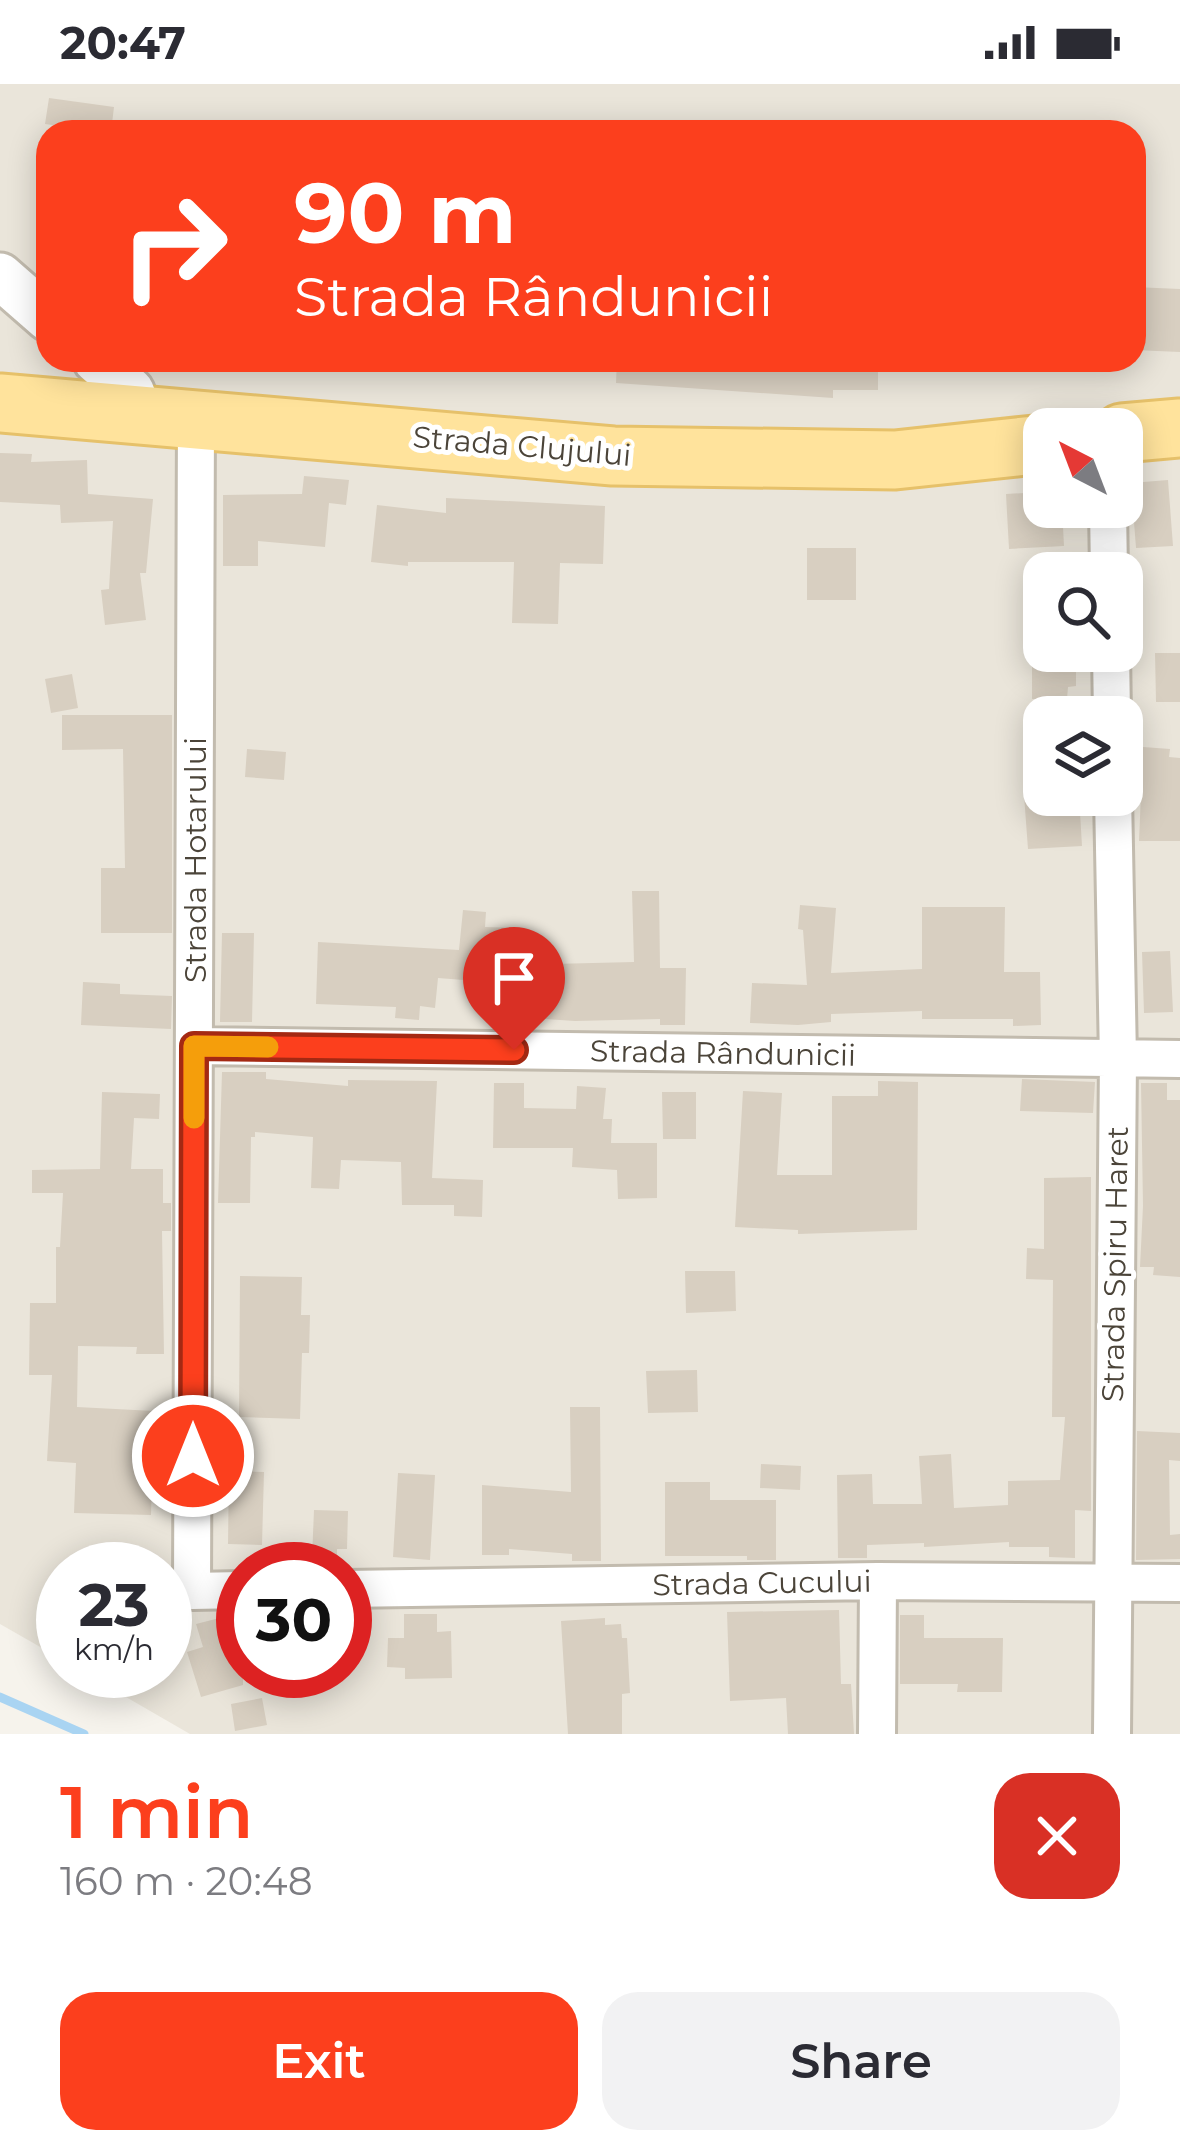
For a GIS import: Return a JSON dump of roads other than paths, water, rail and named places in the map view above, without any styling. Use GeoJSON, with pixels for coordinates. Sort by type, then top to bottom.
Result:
{"type":"FeatureCollection","features":[{"type":"Feature","properties":{"kind":"main road","name":"Strada Clujului"},"geometry":{"type":"LineString","coordinates":[[0,403],[613,456],[895,460],[1023,446]]}},
{"type":"Feature","properties":{"kind":"main road"},"geometry":{"type":"LineString","coordinates":[[1143,431],[1180,428]]}},
{"type":"Feature","properties":{"kind":"street"},"geometry":{"type":"LineString","coordinates":[[0,276],[36,308]]}},
{"type":"Feature","properties":{"kind":"street"},"geometry":{"type":"LineString","coordinates":[[110,372],[131,391],[140,413]]}},
{"type":"Feature","properties":{"kind":"street","name":"Strada Hotarului"},"geometry":{"type":"LineString","coordinates":[[196,417],[192,1591],[216,1591]]}},
{"type":"Feature","properties":{"kind":"street","name":"Strada Spiru Haret"},"geometry":{"type":"LineString","coordinates":[[1112,1734],[1118,1059],[1113,816]]}},
{"type":"Feature","properties":{"kind":"street","name":"Strada Rândunicii"},"geometry":{"type":"LineString","coordinates":[[194,1046],[1180,1059]]}},
{"type":"Feature","properties":{"kind":"street"},"geometry":{"type":"LineString","coordinates":[[877,1734],[878,1581]]}},
{"type":"Feature","properties":{"kind":"street","name":"Strada Cucului"},"geometry":{"type":"LineString","coordinates":[[372,1589],[878,1581],[1180,1583]]}},
{"type":"Feature","properties":{"kind":"waterway"},"geometry":{"type":"LineString","coordinates":[[0,1697],[84,1734]]}}]}
